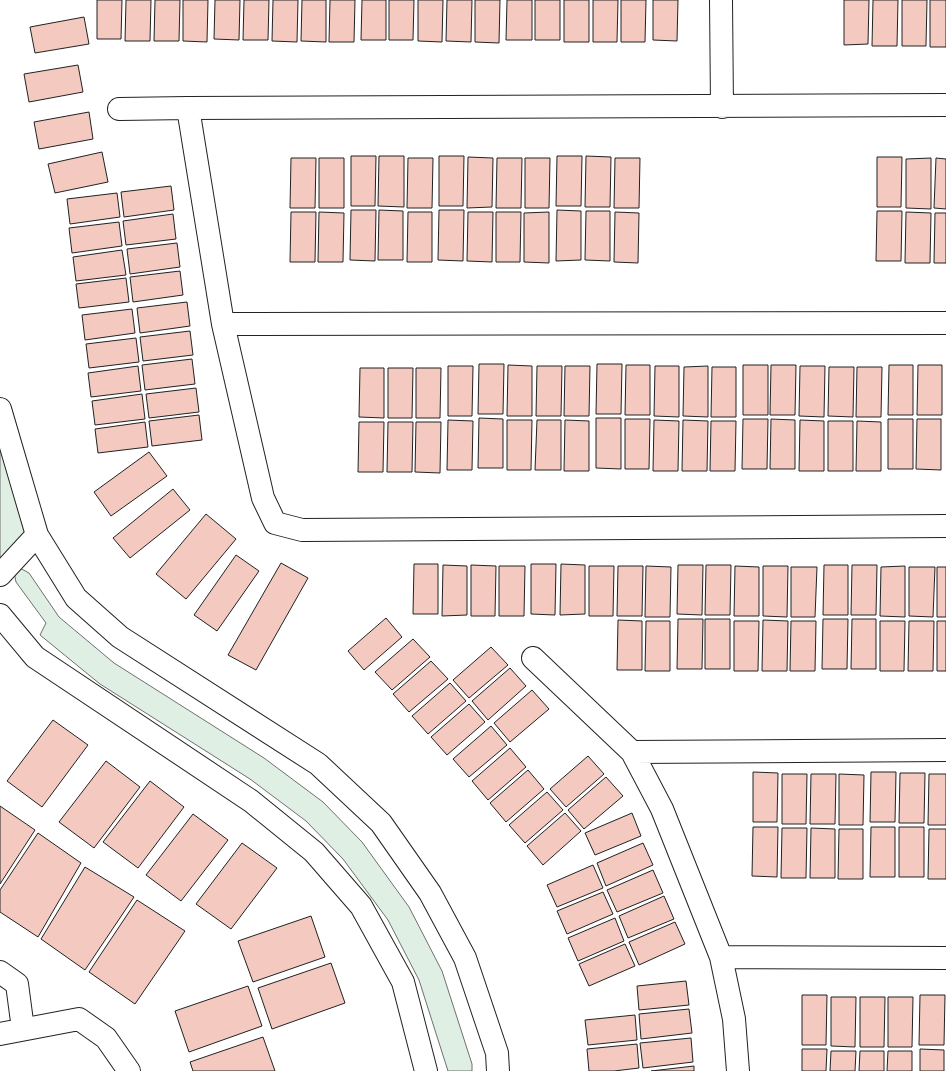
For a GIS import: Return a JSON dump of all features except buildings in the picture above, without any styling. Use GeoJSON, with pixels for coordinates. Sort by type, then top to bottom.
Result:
{"type":"FeatureCollection","features":[{"type":"Feature","properties":{"kind":"street"},"geometry":{"type":"LineString","coordinates":[[721,0],[722,107]]}},
{"type":"Feature","properties":{"kind":"street"},"geometry":{"type":"LineString","coordinates":[[119,109],[946,105]]}},
{"type":"Feature","properties":{"kind":"street"},"geometry":{"type":"LineString","coordinates":[[188,108],[223,324],[263,498],[275,523],[302,530],[946,526]]}},
{"type":"Feature","properties":{"kind":"street"},"geometry":{"type":"LineString","coordinates":[[223,324],[946,323]]}},
{"type":"Feature","properties":{"kind":"street"},"geometry":{"type":"LineString","coordinates":[[0,409],[37,535],[76,598],[120,637],[318,764],[382,823],[430,893],[465,958],[497,1053],[498,1071]]}},
{"type":"Feature","properties":{"kind":"street"},"geometry":{"type":"LineString","coordinates":[[0,575],[37,535]]}},
{"type":"Feature","properties":{"kind":"street"},"geometry":{"type":"LineString","coordinates":[[0,615],[35,657],[251,801],[314,852],[361,906],[404,982],[426,1071]]}},
{"type":"Feature","properties":{"kind":"street"},"geometry":{"type":"LineString","coordinates":[[534,658],[632,752],[662,809],[721,957],[734,1019],[738,1071]]}},
{"type":"Feature","properties":{"kind":"street"},"geometry":{"type":"LineString","coordinates":[[632,752],[946,750]]}},
{"type":"Feature","properties":{"kind":"street"},"geometry":{"type":"LineString","coordinates":[[721,957],[946,958]]}},
{"type":"Feature","properties":{"kind":"street"},"geometry":{"type":"LineString","coordinates":[[0,972],[17,984],[23,1029]]}},
{"type":"Feature","properties":{"kind":"street"},"geometry":{"type":"LineString","coordinates":[[0,1034],[79,1019],[106,1038],[130,1071]]}},
{"type":"Feature","properties":{"kind":"green space"},"geometry":{"type":"Polygon","coordinates":[[[0,409],[37,535],[0,575],[0,409]]]}},
{"type":"Feature","properties":{"kind":"green space"},"geometry":{"type":"Polygon","coordinates":[[[18,567],[29,573],[59,617],[114,663],[264,758],[323,802],[362,842],[409,907],[442,971],[472,1064],[472,1071],[448,1071],[419,980],[388,920],[343,859],[306,821],[250,779],[100,684],[40,635],[46,623],[16,582],[14,572],[18,567]]]}}]}
